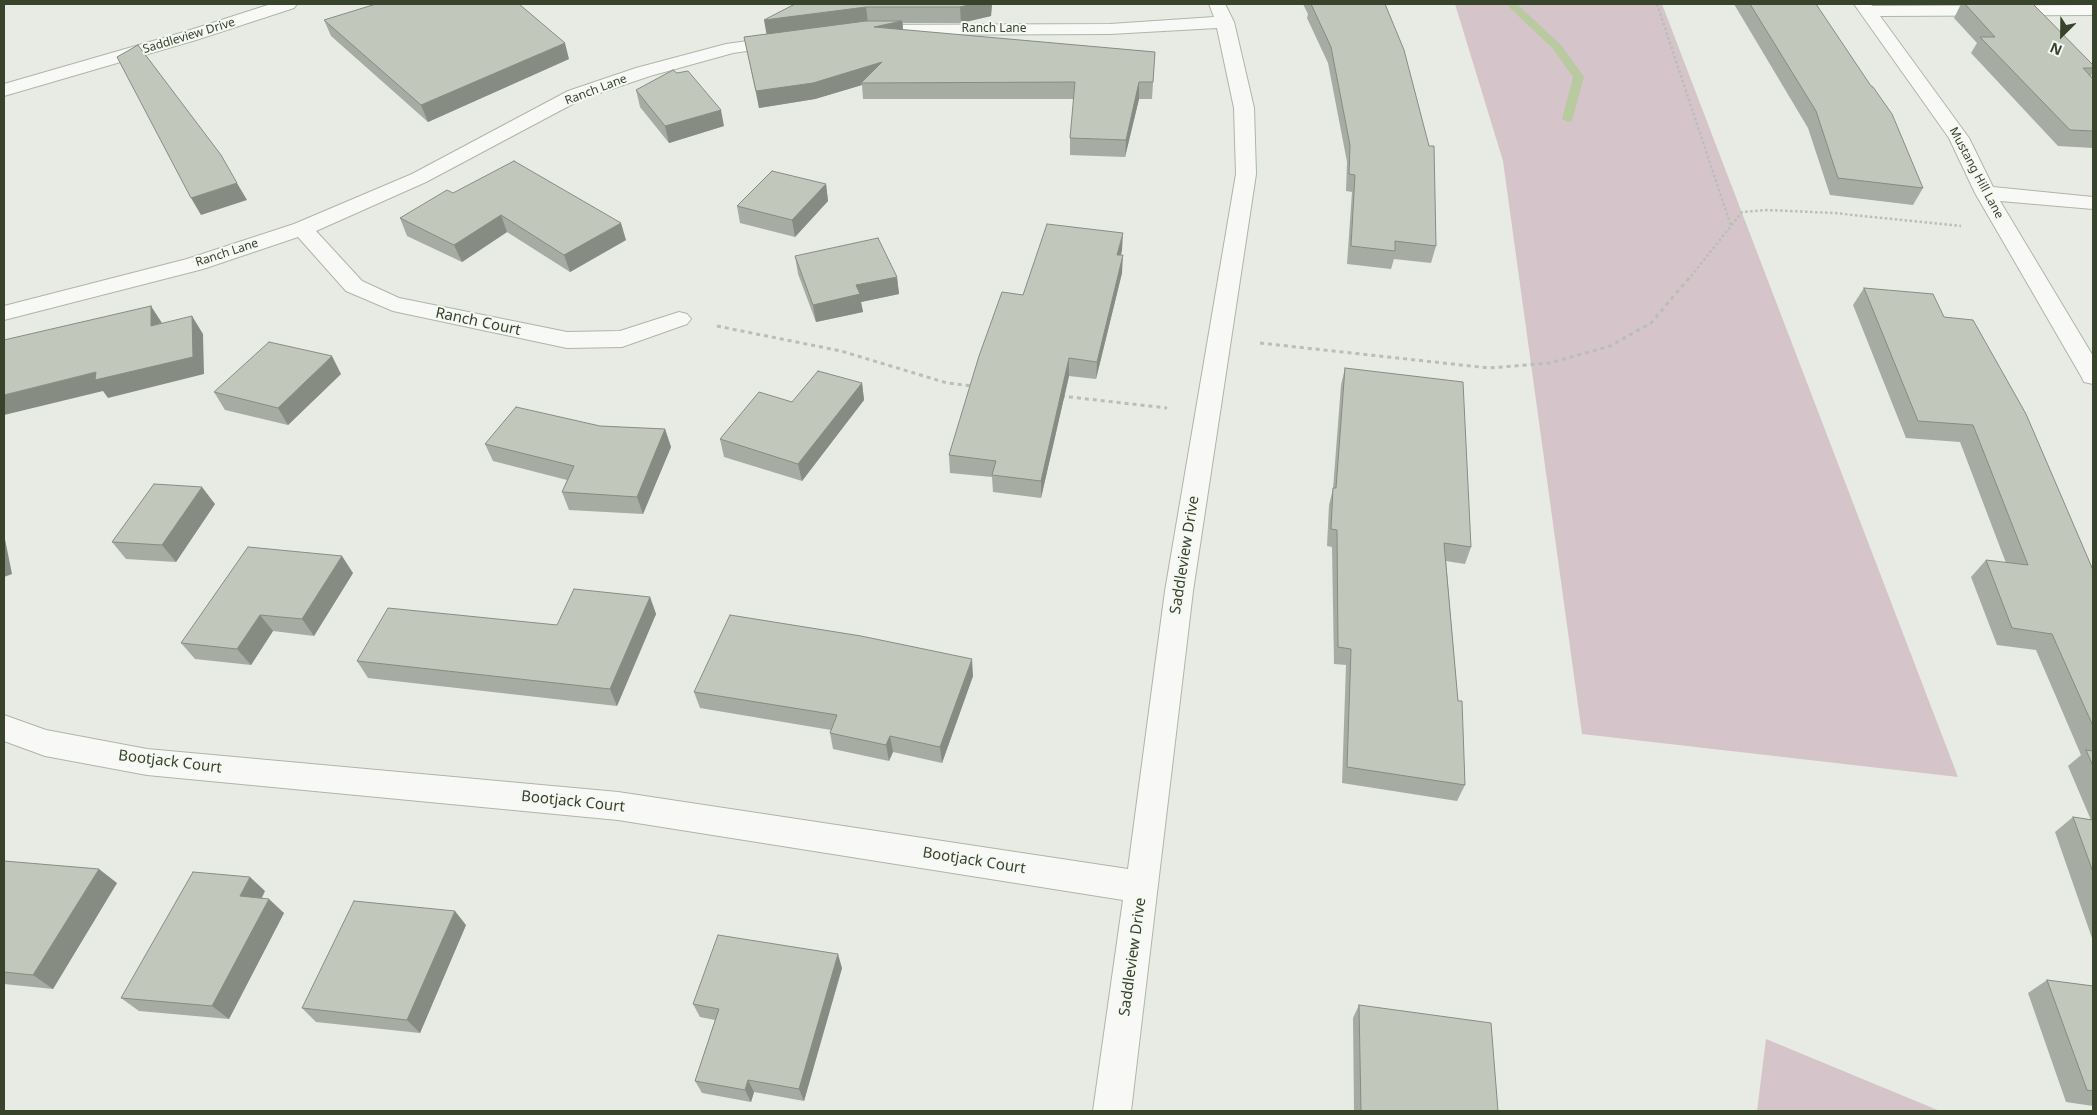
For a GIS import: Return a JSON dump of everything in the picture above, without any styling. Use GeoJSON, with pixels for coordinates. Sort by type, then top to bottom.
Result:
{"type":"FeatureCollection","features":[{"type":"Feature","properties":{"kind":"street","name":"Saddleview Drive"},"geometry":{"type":"LineString","coordinates":[[4,90],[190,36],[288,4]]}},
{"type":"Feature","properties":{"kind":"street"},"geometry":{"type":"LineString","coordinates":[[1865,7],[2093,10]]}},
{"type":"Feature","properties":{"kind":"street","name":"Mustang Hill Lane"},"geometry":{"type":"LineString","coordinates":[[1865,7],[1959,138],[1985,193],[2093,376]]}},
{"type":"Feature","properties":{"kind":"street","name":"Saddleview Drive"},"geometry":{"type":"LineString","coordinates":[[1112,1111],[1179,591],[1246,174],[1244,108],[1220,13]]}},
{"type":"Feature","properties":{"kind":"street","name":"Ranch Lane"},"geometry":{"type":"LineString","coordinates":[[848,33],[868,30],[1110,29],[1220,13]]}},
{"type":"Feature","properties":{"kind":"street","name":"Ranch Lane"},"geometry":{"type":"LineString","coordinates":[[4,313],[195,264],[302,229],[419,178],[575,95],[643,72],[732,48],[800,39]]}},
{"type":"Feature","properties":{"kind":"street"},"geometry":{"type":"LineString","coordinates":[[1985,193],[2093,203]]}},
{"type":"Feature","properties":{"kind":"street","name":"Ranch Court"},"geometry":{"type":"LineString","coordinates":[[302,229],[354,286],[393,304],[567,340],[622,339],[679,319]]}},
{"type":"Feature","properties":{"kind":"street","name":"Bootjack Court"},"geometry":{"type":"LineString","coordinates":[[4,728],[44,743],[147,762],[618,806],[1142,887]]}},
{"type":"Feature","properties":{"kind":"path"},"geometry":{"type":"LineString","coordinates":[[1657,4],[1731,227]]}},
{"type":"Feature","properties":{"kind":"path"},"geometry":{"type":"LineString","coordinates":[[1219,338],[1489,368],[1550,363],[1610,346],[1651,323],[1742,212],[1767,210],[1834,214],[2007,230]]}},
{"type":"Feature","properties":{"kind":"path"},"geometry":{"type":"LineString","coordinates":[[679,319],[841,351],[947,383],[976,387]]}},
{"type":"Feature","properties":{"kind":"path"},"geometry":{"type":"LineString","coordinates":[[1053,395],[1207,412]]}},
{"type":"Feature","properties":{"kind":"shaded area"},"geometry":{"type":"Polygon","coordinates":[[[1455,4],[1662,4],[1958,777],[1582,734],[1503,161],[1455,4]]]}},
{"type":"Feature","properties":{"kind":"shaded area"},"geometry":{"type":"Polygon","coordinates":[[[1766,1039],[1940,1111],[1757,1111],[1766,1039]]]}},
{"type":"Feature","properties":{"kind":"building"},"geometry":{"type":"Polygon","coordinates":[[[376,4],[519,4],[565,43],[421,105],[324,20],[376,4]]]}},
{"type":"Feature","properties":{"kind":"building"},"geometry":{"type":"Polygon","coordinates":[[[795,4],[973,4],[960,7],[866,7],[764,20],[795,4]]]}},
{"type":"Feature","properties":{"kind":"building"},"geometry":{"type":"Polygon","coordinates":[[[1311,4],[1385,4],[1404,50],[1429,146],[1434,146],[1436,246],[1395,241],[1395,251],[1351,246],[1355,175],[1349,174],[1350,145],[1331,47],[1311,4]]]}},
{"type":"Feature","properties":{"kind":"building"},"geometry":{"type":"Polygon","coordinates":[[[1750,4],[1816,4],[1892,114],[1923,188],[1838,178],[1816,111],[1750,4]]]}},
{"type":"Feature","properties":{"kind":"building"},"geometry":{"type":"Polygon","coordinates":[[[1965,4],[2033,4],[2093,65],[2093,68],[2083,68],[2093,79],[2093,131],[2070,130],[1980,37],[1995,37],[1965,4]]]}},
{"type":"Feature","properties":{"kind":"building"},"geometry":{"type":"Polygon","coordinates":[[[866,21],[902,21],[874,27],[1155,52],[1153,82],[1139,82],[1126,140],[1070,138],[1075,82],[861,83],[882,62],[813,83],[756,91],[744,37],[866,21]]]}},
{"type":"Feature","properties":{"kind":"building"},"geometry":{"type":"Polygon","coordinates":[[[138,45],[221,155],[237,183],[191,198],[117,57],[138,45]]]}},
{"type":"Feature","properties":{"kind":"building"},"geometry":{"type":"Polygon","coordinates":[[[673,70],[677,73],[688,71],[721,110],[665,126],[636,90],[673,70]]]}},
{"type":"Feature","properties":{"kind":"building"},"geometry":{"type":"Polygon","coordinates":[[[514,161],[621,223],[564,255],[501,215],[454,245],[400,218],[447,190],[453,193],[514,161]]]}},
{"type":"Feature","properties":{"kind":"building"},"geometry":{"type":"Polygon","coordinates":[[[772,171],[826,184],[792,220],[737,206],[772,171]]]}},
{"type":"Feature","properties":{"kind":"building"},"geometry":{"type":"Polygon","coordinates":[[[1047,224],[1123,233],[1117,255],[1123,255],[1097,362],[1069,358],[1041,481],[992,475],[996,461],[949,455],[979,356],[1002,292],[1023,295],[1047,224]]]}},
{"type":"Feature","properties":{"kind":"building"},"geometry":{"type":"Polygon","coordinates":[[[878,238],[897,277],[856,285],[860,294],[813,305],[795,256],[878,238]]]}},
{"type":"Feature","properties":{"kind":"building"},"geometry":{"type":"Polygon","coordinates":[[[1864,288],[1933,294],[1944,317],[1973,320],[2026,414],[2093,570],[2093,726],[2052,634],[2012,628],[1986,560],[2028,565],[1973,425],[1918,421],[1864,288]]]}},
{"type":"Feature","properties":{"kind":"building"},"geometry":{"type":"Polygon","coordinates":[[[151,306],[151,326],[192,316],[193,357],[95,380],[96,372],[4,395],[4,340],[151,306]]]}},
{"type":"Feature","properties":{"kind":"building"},"geometry":{"type":"Polygon","coordinates":[[[269,342],[332,356],[278,408],[214,392],[269,342]]]}},
{"type":"Feature","properties":{"kind":"building"},"geometry":{"type":"Polygon","coordinates":[[[1345,368],[1463,382],[1471,547],[1444,543],[1458,701],[1462,701],[1465,785],[1347,767],[1351,649],[1338,647],[1337,530],[1331,529],[1333,488],[1336,488],[1345,368]]]}},
{"type":"Feature","properties":{"kind":"building"},"geometry":{"type":"Polygon","coordinates":[[[818,371],[862,383],[798,464],[720,439],[759,392],[792,402],[818,371]]]}},
{"type":"Feature","properties":{"kind":"building"},"geometry":{"type":"Polygon","coordinates":[[[516,407],[600,426],[665,429],[637,497],[562,492],[574,466],[485,444],[516,407]]]}},
{"type":"Feature","properties":{"kind":"building"},"geometry":{"type":"Polygon","coordinates":[[[154,484],[202,487],[162,545],[112,542],[154,484]]]}},
{"type":"Feature","properties":{"kind":"building"},"geometry":{"type":"Polygon","coordinates":[[[248,547],[342,556],[302,619],[260,615],[237,649],[181,643],[248,547]]]}},
{"type":"Feature","properties":{"kind":"building"},"geometry":{"type":"Polygon","coordinates":[[[574,589],[650,597],[610,689],[357,661],[388,608],[557,625],[574,589]]]}},
{"type":"Feature","properties":{"kind":"building"},"geometry":{"type":"Polygon","coordinates":[[[730,615],[861,636],[972,659],[940,747],[890,736],[886,745],[830,733],[837,715],[694,692],[730,615]]]}},
{"type":"Feature","properties":{"kind":"building"},"geometry":{"type":"Polygon","coordinates":[[[2086,750],[2093,751],[2093,766],[2086,750]]]}},
{"type":"Feature","properties":{"kind":"building"},"geometry":{"type":"Polygon","coordinates":[[[2073,817],[2093,820],[2093,872],[2073,817]]]}},
{"type":"Feature","properties":{"kind":"building"},"geometry":{"type":"Polygon","coordinates":[[[4,861],[99,869],[33,975],[4,972],[4,861]]]}},
{"type":"Feature","properties":{"kind":"building"},"geometry":{"type":"Polygon","coordinates":[[[193,872],[250,877],[240,896],[269,899],[212,1006],[121,998],[193,872]]]}},
{"type":"Feature","properties":{"kind":"building"},"geometry":{"type":"Polygon","coordinates":[[[354,901],[455,911],[407,1020],[302,1008],[354,901]]]}},
{"type":"Feature","properties":{"kind":"building"},"geometry":{"type":"Polygon","coordinates":[[[718,935],[838,954],[799,1089],[748,1080],[745,1090],[695,1081],[719,1009],[693,1004],[718,935]]]}},
{"type":"Feature","properties":{"kind":"building"},"geometry":{"type":"Polygon","coordinates":[[[2047,980],[2093,986],[2093,1091],[2087,1090],[2047,980]]]}},
{"type":"Feature","properties":{"kind":"building"},"geometry":{"type":"Polygon","coordinates":[[[1359,1005],[1491,1023],[1498,1111],[1361,1111],[1359,1005]]]}},
{"type":"Feature","properties":{"kind":"waterway"},"geometry":{"type":"LineString","coordinates":[[1511,4],[1557,47],[1579,77],[1568,119]]}}]}
